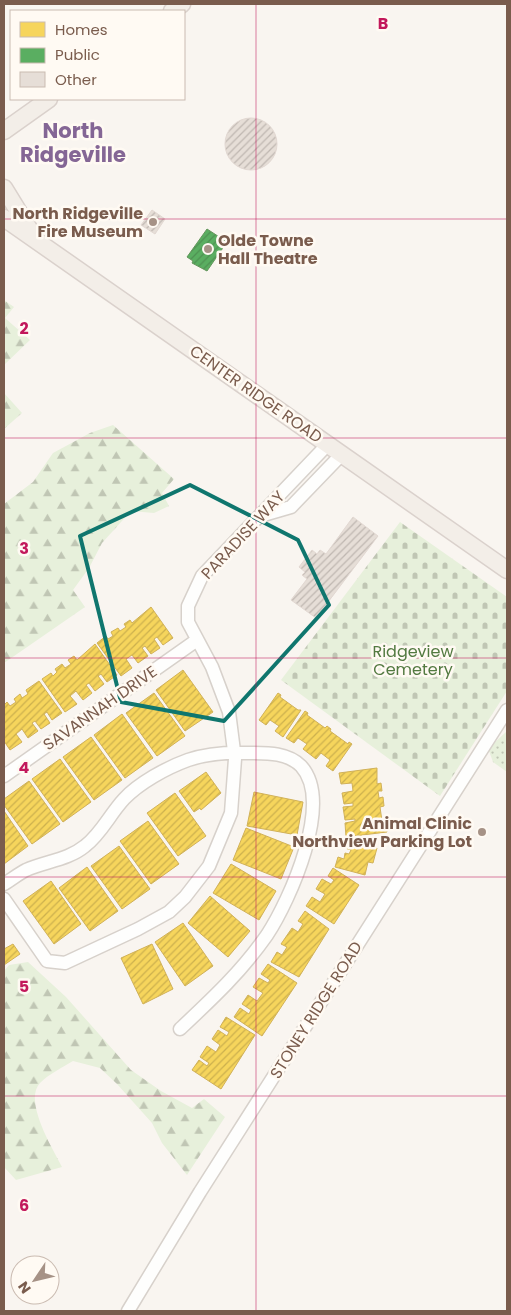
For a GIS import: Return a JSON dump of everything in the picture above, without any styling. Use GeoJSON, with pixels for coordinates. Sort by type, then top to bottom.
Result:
{"type":"FeatureCollection","features":[{"type":"Feature","properties":{"kind":"main road"},"geometry":{"type":"LineString","coordinates":[[5,134],[48,100]]}},
{"type":"Feature","properties":{"kind":"main road"},"geometry":{"type":"LineString","coordinates":[[4,188],[15,209],[38,242]]}},
{"type":"Feature","properties":{"kind":"main road","name":"CENTER RIDGE ROAD"},"geometry":{"type":"LineString","coordinates":[[4,218],[507,570]]}},
{"type":"Feature","properties":{"kind":"street","name":"PARADISE WAY"},"geometry":{"type":"LineString","coordinates":[[4,900],[47,961],[65,963],[138,929],[169,912],[185,897],[209,866],[231,813],[234,752],[229,712],[212,667],[188,622],[188,606],[202,576],[328,444]]}},
{"type":"Feature","properties":{"kind":"street"},"geometry":{"type":"LineString","coordinates":[[260,516],[291,507],[342,454]]}},
{"type":"Feature","properties":{"kind":"street","name":"SAVANNAH DRIVE"},"geometry":{"type":"LineString","coordinates":[[4,776],[197,640]]}},
{"type":"Feature","properties":{"kind":"street","name":"STONEY RIDGE ROAD"},"geometry":{"type":"LineString","coordinates":[[128,1311],[216,1167],[507,710]]}},
{"type":"Feature","properties":{"kind":"street"},"geometry":{"type":"LineString","coordinates":[[4,884],[26,870],[66,857],[88,845],[124,799],[148,780],[187,761],[234,752],[272,753],[288,757],[301,766],[312,784],[313,816],[297,879],[268,934],[233,980],[180,1029]]}},
{"type":"Feature","properties":{"kind":"highlighted area"},"geometry":{"type":"Polygon","coordinates":[[[190,485],[298,540],[329,605],[224,721],[121,702],[80,536],[190,485]]]}},
{"type":"Feature","properties":{"kind":"green space"},"geometry":{"type":"Polygon","coordinates":[[[4,300],[14,307],[5,318],[30,340],[4,365],[4,300]]]}},
{"type":"Feature","properties":{"kind":"green space"},"geometry":{"type":"Polygon","coordinates":[[[4,393],[22,413],[4,429],[4,393]]]}},
{"type":"Feature","properties":{"kind":"green space"},"geometry":{"type":"Polygon","coordinates":[[[113,425],[174,479],[162,493],[169,506],[154,513],[131,511],[102,543],[89,568],[73,590],[85,607],[4,663],[4,504],[33,482],[53,453],[90,433],[113,425]]]}},
{"type":"Feature","properties":{"kind":"green space","name":"Ridgeview Cemetery"},"geometry":{"type":"Polygon","coordinates":[[[400,522],[507,597],[507,691],[440,796],[281,680],[400,522]]]}},
{"type":"Feature","properties":{"kind":"green space"},"geometry":{"type":"Polygon","coordinates":[[[507,731],[507,772],[493,762],[489,751],[493,744],[507,731]]]}},
{"type":"Feature","properties":{"kind":"green space"},"geometry":{"type":"Polygon","coordinates":[[[28,962],[66,997],[131,1070],[161,1091],[192,1108],[204,1099],[225,1117],[187,1175],[162,1143],[152,1123],[117,1084],[100,1068],[73,1061],[40,1083],[36,1091],[35,1101],[41,1125],[62,1167],[16,1180],[4,1167],[4,971],[9,965],[28,962]]]}},
{"type":"Feature","properties":{"kind":"building: Homes"},"geometry":{"type":"Polygon","coordinates":[[[151,607],[173,638],[163,645],[157,637],[154,639],[160,648],[151,654],[145,646],[142,648],[148,656],[138,663],[132,655],[126,659],[132,668],[121,676],[97,643],[106,636],[108,639],[113,636],[111,632],[118,628],[120,631],[126,627],[124,624],[130,620],[132,623],[151,607]]]}},
{"type":"Feature","properties":{"kind":"building: Homes"},"geometry":{"type":"Polygon","coordinates":[[[95,644],[117,675],[107,682],[101,674],[98,676],[104,684],[95,691],[89,683],[86,685],[92,693],[83,700],[76,691],[70,696],[77,704],[65,712],[42,679],[51,673],[53,676],[57,672],[55,669],[62,664],[65,668],[71,664],[68,660],[74,656],[77,660],[95,644]]]}},
{"type":"Feature","properties":{"kind":"building: Homes"},"geometry":{"type":"Polygon","coordinates":[[[183,670],[213,712],[185,731],[156,690],[183,670]]]}},
{"type":"Feature","properties":{"kind":"building: Homes"},"geometry":{"type":"Polygon","coordinates":[[[39,681],[62,713],[52,720],[47,712],[44,714],[50,723],[41,729],[35,721],[32,723],[38,731],[28,738],[22,729],[16,734],[22,742],[10,750],[4,741],[4,705],[7,702],[10,706],[16,702],[14,699],[20,694],[22,698],[28,694],[26,690],[39,681]]]}},
{"type":"Feature","properties":{"kind":"building: Homes"},"geometry":{"type":"Polygon","coordinates":[[[154,693],[185,736],[157,756],[126,713],[154,693]]]}},
{"type":"Feature","properties":{"kind":"building: Homes"},"geometry":{"type":"Polygon","coordinates":[[[278,693],[281,695],[280,697],[298,710],[301,710],[283,737],[275,731],[279,726],[270,720],[266,725],[259,720],[278,693]]]}},
{"type":"Feature","properties":{"kind":"building: Homes"},"geometry":{"type":"Polygon","coordinates":[[[305,711],[308,713],[307,715],[325,728],[327,726],[331,729],[330,731],[348,744],[349,742],[352,744],[333,771],[326,766],[330,760],[321,753],[316,759],[303,749],[307,744],[298,738],[294,743],[286,738],[305,711]]]}},
{"type":"Feature","properties":{"kind":"building: Homes"},"geometry":{"type":"Polygon","coordinates":[[[122,714],[153,758],[125,778],[94,735],[122,714]]]}},
{"type":"Feature","properties":{"kind":"building: Homes"},"geometry":{"type":"Polygon","coordinates":[[[91,737],[122,780],[94,800],[63,757],[91,737]]]}},
{"type":"Feature","properties":{"kind":"building: Homes"},"geometry":{"type":"Polygon","coordinates":[[[60,759],[91,802],[63,822],[32,779],[60,759]]]}},
{"type":"Feature","properties":{"kind":"building: Homes"},"geometry":{"type":"Polygon","coordinates":[[[377,768],[377,784],[381,783],[382,791],[378,791],[379,798],[383,797],[384,806],[380,807],[382,821],[386,820],[387,832],[346,837],[345,823],[355,821],[355,819],[345,820],[343,807],[353,806],[353,803],[344,804],[342,793],[353,791],[352,783],[341,784],[339,773],[377,768]]]}},
{"type":"Feature","properties":{"kind":"building: Homes"},"geometry":{"type":"Polygon","coordinates":[[[206,772],[221,793],[201,810],[200,808],[194,812],[179,791],[206,772]]]}},
{"type":"Feature","properties":{"kind":"building: Homes"},"geometry":{"type":"Polygon","coordinates":[[[29,781],[60,824],[32,844],[4,805],[4,799],[29,781]]]}},
{"type":"Feature","properties":{"kind":"building: Homes"},"geometry":{"type":"Polygon","coordinates":[[[254,792],[303,802],[297,835],[247,826],[254,792]]]}},
{"type":"Feature","properties":{"kind":"building: Homes"},"geometry":{"type":"Polygon","coordinates":[[[175,793],[206,836],[178,856],[147,813],[175,793]]]}},
{"type":"Feature","properties":{"kind":"building: Homes"},"geometry":{"type":"Polygon","coordinates":[[[4,811],[28,846],[4,864],[4,811]]]}},
{"type":"Feature","properties":{"kind":"building: Homes"},"geometry":{"type":"Polygon","coordinates":[[[148,821],[179,864],[151,884],[120,841],[148,821]]]}},
{"type":"Feature","properties":{"kind":"building: Homes"},"geometry":{"type":"Polygon","coordinates":[[[246,828],[294,847],[281,879],[233,860],[246,828]]]}},
{"type":"Feature","properties":{"kind":"building: Homes"},"geometry":{"type":"Polygon","coordinates":[[[348,839],[377,848],[373,863],[368,862],[365,875],[335,867],[338,857],[344,859],[345,853],[349,854],[351,850],[345,848],[348,839]]]}},
{"type":"Feature","properties":{"kind":"building: Homes"},"geometry":{"type":"Polygon","coordinates":[[[119,846],[150,889],[122,909],[91,866],[119,846]]]}},
{"type":"Feature","properties":{"kind":"building: Homes"},"geometry":{"type":"Polygon","coordinates":[[[231,864],[276,891],[259,920],[213,893],[231,864]]]}},
{"type":"Feature","properties":{"kind":"building: Homes"},"geometry":{"type":"Polygon","coordinates":[[[87,867],[118,911],[90,931],[59,888],[87,867]]]}},
{"type":"Feature","properties":{"kind":"building: Homes"},"geometry":{"type":"Polygon","coordinates":[[[333,868],[359,885],[334,924],[306,906],[312,897],[320,902],[325,894],[316,889],[322,879],[331,884],[334,880],[328,876],[333,868]]]}},
{"type":"Feature","properties":{"kind":"building: Homes"},"geometry":{"type":"Polygon","coordinates":[[[51,881],[81,924],[54,944],[23,901],[51,881]]]}},
{"type":"Feature","properties":{"kind":"building: Homes"},"geometry":{"type":"Polygon","coordinates":[[[210,896],[250,931],[228,957],[188,923],[210,896]]]}},
{"type":"Feature","properties":{"kind":"building: Homes"},"geometry":{"type":"Polygon","coordinates":[[[305,911],[329,929],[299,977],[271,962],[277,952],[282,955],[287,947],[281,944],[292,928],[298,932],[303,924],[298,921],[305,911]]]}},
{"type":"Feature","properties":{"kind":"building: Homes"},"geometry":{"type":"Polygon","coordinates":[[[183,923],[213,966],[185,986],[155,942],[183,923]]]}},
{"type":"Feature","properties":{"kind":"building: Homes"},"geometry":{"type":"Polygon","coordinates":[[[13,944],[20,954],[4,965],[4,949],[13,944]]]}},
{"type":"Feature","properties":{"kind":"building: Homes"},"geometry":{"type":"Polygon","coordinates":[[[152,944],[173,989],[143,1004],[121,958],[152,944]]]}},
{"type":"Feature","properties":{"kind":"building: Homes"},"geometry":{"type":"Polygon","coordinates":[[[268,964],[297,983],[262,1036],[234,1017],[240,1008],[249,1014],[251,1010],[242,1004],[248,995],[257,1001],[263,993],[253,987],[259,978],[268,983],[270,980],[261,974],[268,964]]]}},
{"type":"Feature","properties":{"kind":"building: Homes"},"geometry":{"type":"Polygon","coordinates":[[[226,1017],[255,1035],[221,1089],[192,1070],[199,1060],[207,1066],[209,1063],[200,1057],[207,1046],[216,1052],[220,1045],[212,1039],[218,1030],[227,1036],[229,1032],[220,1027],[226,1017]]]}},
{"type":"Feature","properties":{"kind":"building: Public"},"geometry":{"type":"Polygon","coordinates":[[[207,229],[227,242],[207,271],[192,263],[193,261],[187,257],[207,229]]]}},
{"type":"Feature","properties":{"kind":"building: Other"},"geometry":{"type":"Polygon","coordinates":[[[246,118],[256,118],[270,125],[277,139],[277,149],[270,163],[256,170],[246,170],[236,166],[229,159],[225,149],[225,139],[229,129],[236,122],[246,118]]]}},
{"type":"Feature","properties":{"kind":"building: Other","name":"North Ridgeville Fire Museum"},"geometry":{"type":"Polygon","coordinates":[[[152,210],[165,219],[155,234],[141,225],[152,210]]]}},
{"type":"Feature","properties":{"kind":"building: Other"},"geometry":{"type":"Polygon","coordinates":[[[353,517],[378,536],[316,618],[291,600],[307,579],[302,575],[305,572],[299,567],[312,550],[317,554],[320,550],[326,554],[353,517]]]}},
{"type":"Feature","properties":{"kind":"place","name":"North Ridgeville Fire Museum"},"geometry":{"type":"Point","coordinates":[153,222]}},
{"type":"Feature","properties":{"kind":"place","name":"Olde Towne Hall Theatre"},"geometry":{"type":"Point","coordinates":[208,249]}},
{"type":"Feature","properties":{"kind":"place","name":"Animal Clinic Northview Parking Lot"},"geometry":{"type":"Point","coordinates":[482,832]}},
{"type":"Feature","properties":{"kind":"district","name":"North Ridgeville"},"geometry":{"type":"Point","coordinates":[73,142]}}]}
